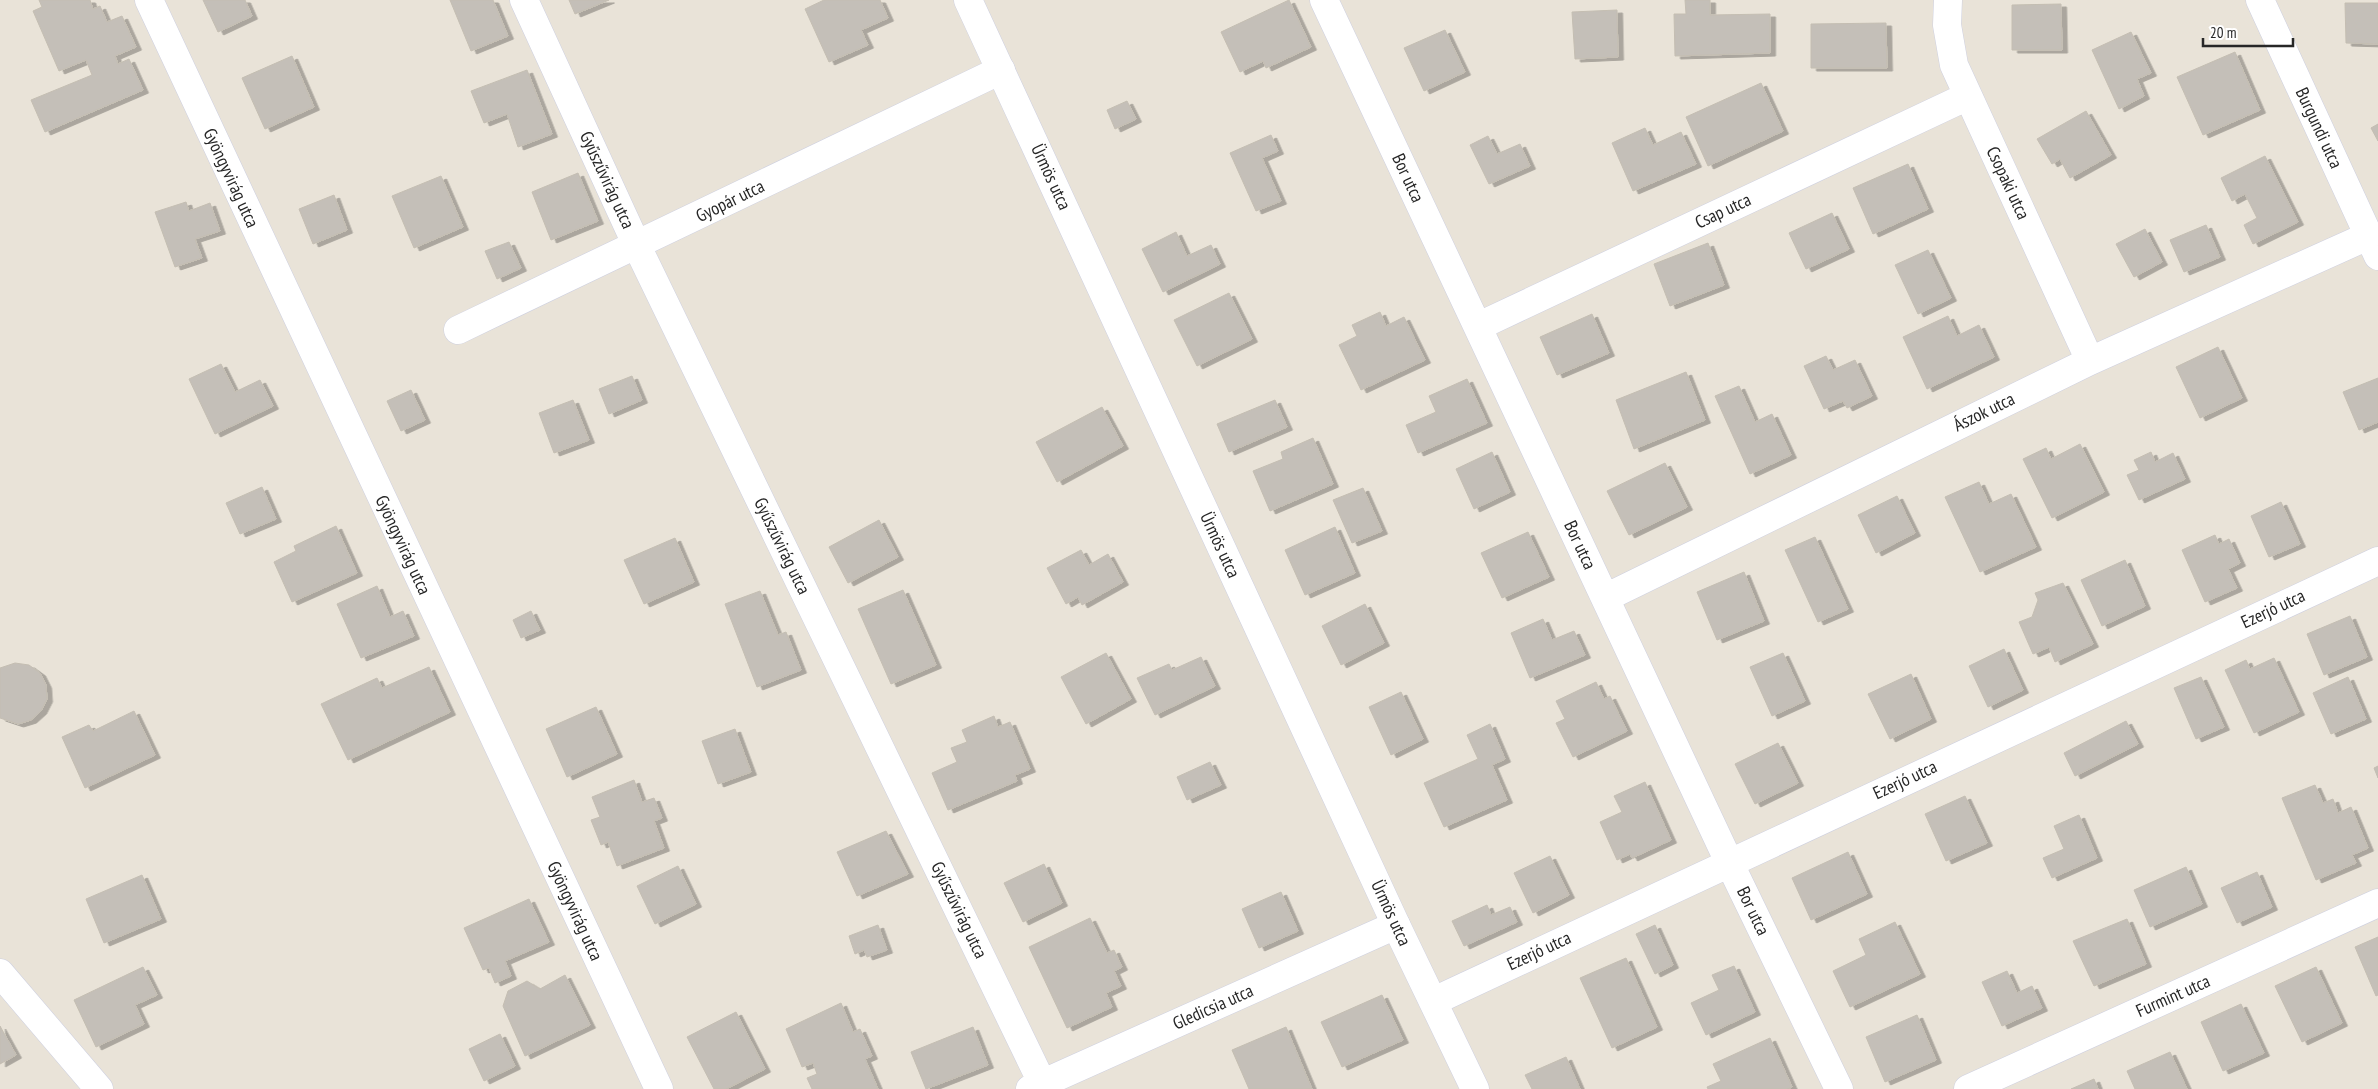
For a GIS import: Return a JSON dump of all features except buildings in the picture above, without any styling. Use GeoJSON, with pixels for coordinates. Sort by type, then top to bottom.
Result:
{"type":"FeatureCollection","features":[{"type":"Feature","properties":{"kind":"street","name":"Gyöngyvirág utca"},"geometry":{"type":"LineString","coordinates":[[149,0],[659,1089]]}},
{"type":"Feature","properties":{"kind":"street","name":"Gyűszűvirág utca"},"geometry":{"type":"LineString","coordinates":[[524,0],[637,246],[1039,1087]]}},
{"type":"Feature","properties":{"kind":"street","name":"Ürmös utca"},"geometry":{"type":"LineString","coordinates":[[968,0],[1396,925],[1475,1089]]}},
{"type":"Feature","properties":{"kind":"street","name":"Bor utca"},"geometry":{"type":"LineString","coordinates":[[1324,0],[1479,326],[1604,598],[1839,1089]]}},
{"type":"Feature","properties":{"kind":"street","name":"Csopaki utca"},"geometry":{"type":"LineString","coordinates":[[1948,0],[1947,25],[1954,65],[2090,361]]}},
{"type":"Feature","properties":{"kind":"street","name":"Burgundi utca"},"geometry":{"type":"LineString","coordinates":[[2260,0],[2373,246]]}},
{"type":"Feature","properties":{"kind":"street","name":"Gyopár utca"},"geometry":{"type":"LineString","coordinates":[[458,330],[637,246],[1001,70]]}},
{"type":"Feature","properties":{"kind":"street","name":"Csap utca"},"geometry":{"type":"LineString","coordinates":[[1479,326],[1968,96]]}},
{"type":"Feature","properties":{"kind":"street","name":"Ászok utca"},"geometry":{"type":"LineString","coordinates":[[1604,598],[2090,361],[2373,246]]}},
{"type":"Feature","properties":{"kind":"street","name":"Ezerjó utca"},"geometry":{"type":"LineString","coordinates":[[1434,1001],[2378,560]]}},
{"type":"Feature","properties":{"kind":"street","name":"Furmint utca"},"geometry":{"type":"LineString","coordinates":[[1968,1089],[2378,903]]}},
{"type":"Feature","properties":{"kind":"street","name":"Gledicsia utca"},"geometry":{"type":"LineString","coordinates":[[1039,1087],[1396,925]]}},
{"type":"Feature","properties":{"kind":"street"},"geometry":{"type":"LineString","coordinates":[[0,974],[99,1089]]}}]}
